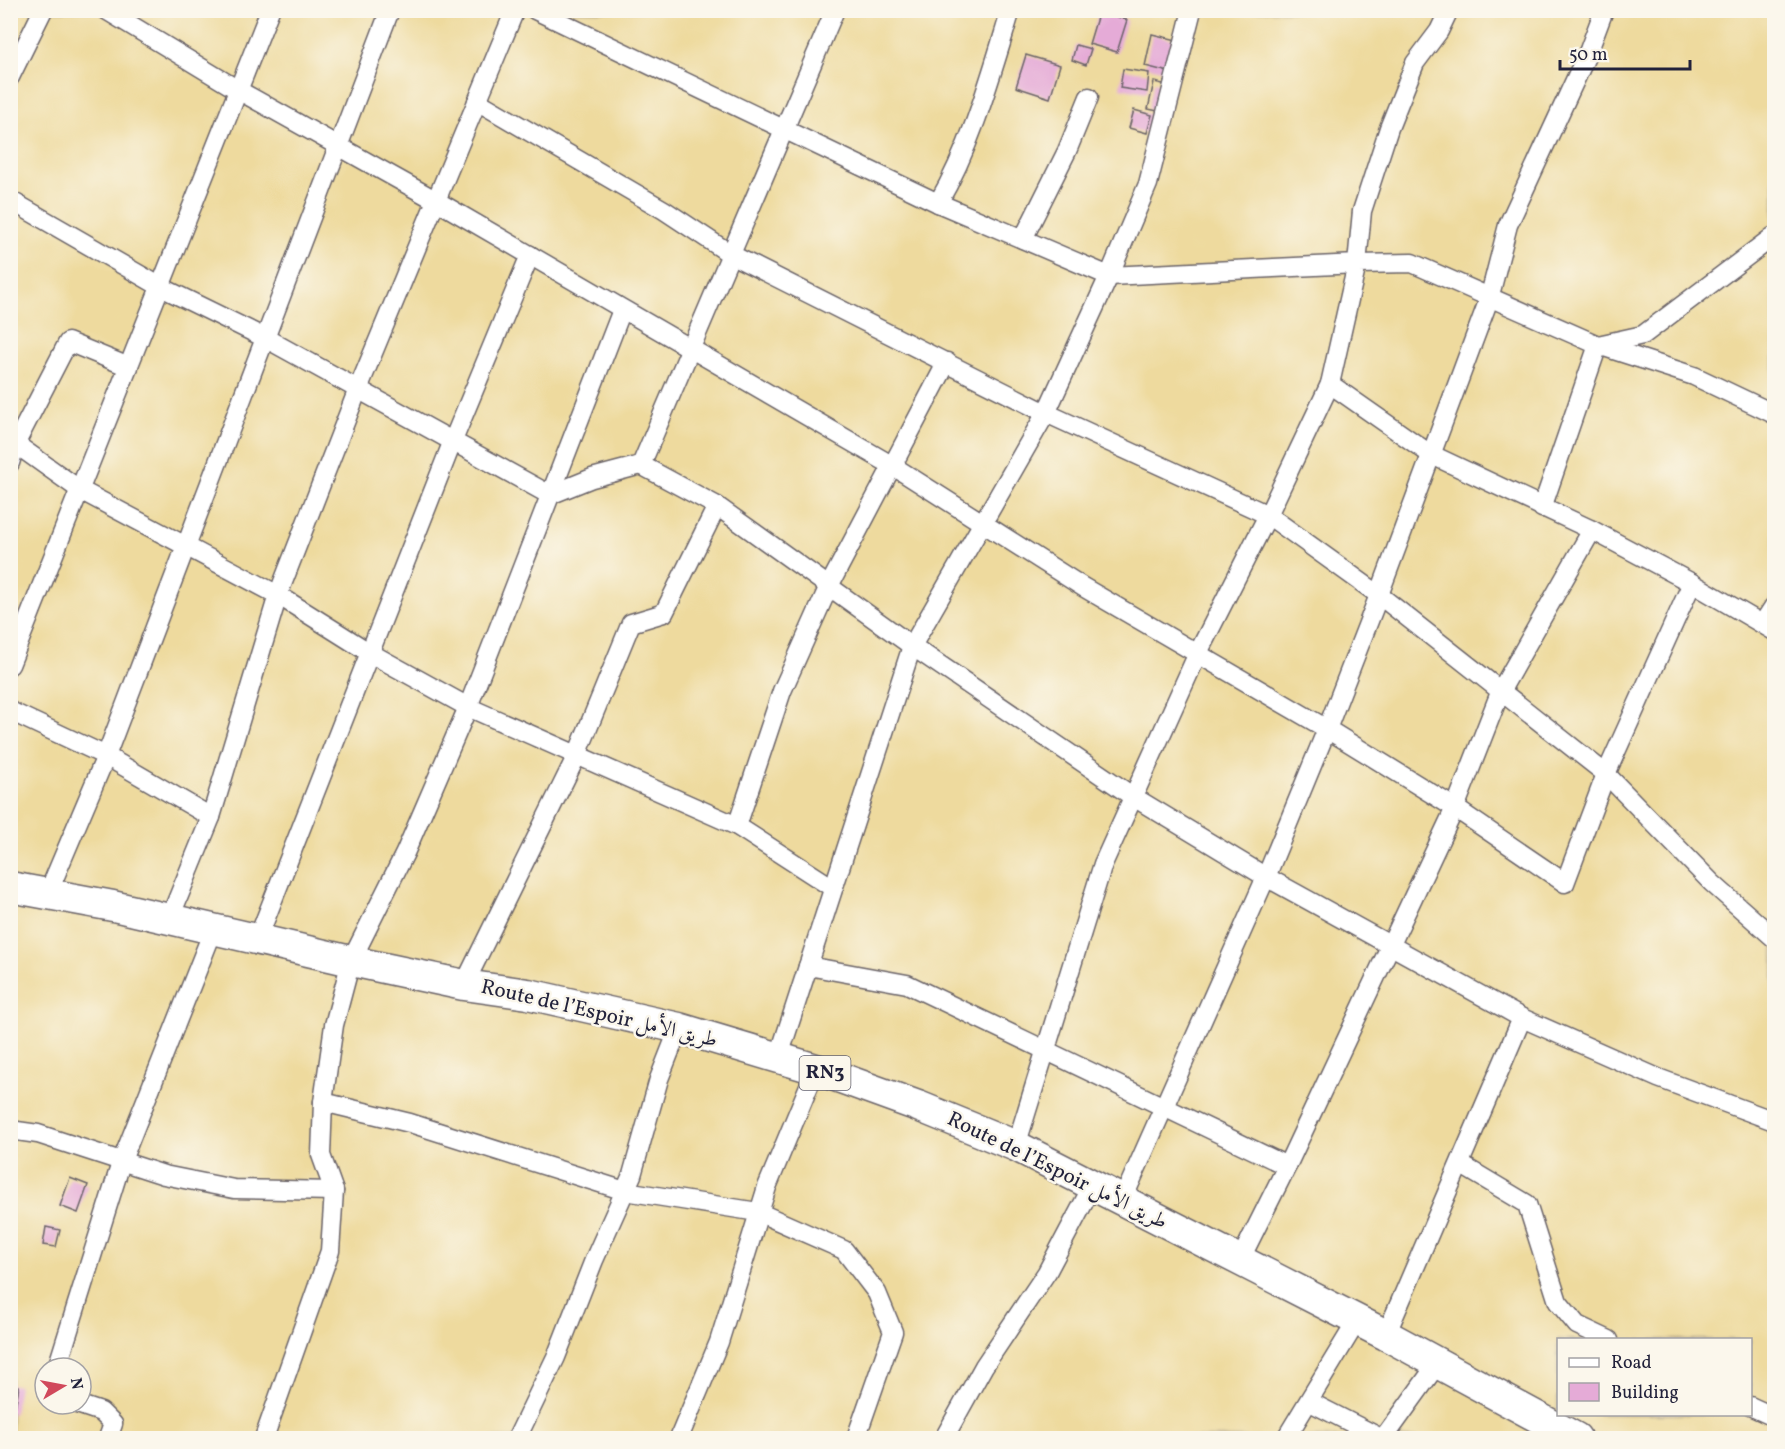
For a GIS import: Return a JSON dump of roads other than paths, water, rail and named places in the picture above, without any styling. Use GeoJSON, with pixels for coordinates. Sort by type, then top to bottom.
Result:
{"type":"FeatureCollection","features":[{"type":"Feature","properties":{"kind":"highway","name":"Route de l’Espoir طريق الأمل"},"geometry":{"type":"LineString","coordinates":[[10,887],[214,928],[351,962],[464,985],[528,994],[679,1028],[816,1069],[918,1106],[1016,1146],[1123,1199],[1239,1262],[1386,1335],[1576,1438]]}},
{"type":"Feature","properties":{"kind":"street"},"geometry":{"type":"LineString","coordinates":[[10,77],[43,10]]}},
{"type":"Feature","properties":{"kind":"street"},"geometry":{"type":"LineString","coordinates":[[106,10],[238,90],[435,200],[893,466],[1083,587],[1327,729],[1455,808],[1565,884],[1606,774],[1692,583]]}},
{"type":"Feature","properties":{"kind":"street"},"geometry":{"type":"LineString","coordinates":[[48,893],[106,756],[267,339],[390,10]]}},
{"type":"Feature","properties":{"kind":"street"},"geometry":{"type":"LineString","coordinates":[[169,920],[211,817],[278,595],[358,389],[515,10]]}},
{"type":"Feature","properties":{"kind":"street"},"geometry":{"type":"LineString","coordinates":[[536,10],[938,203],[1109,276],[1412,263],[1489,299],[1545,320],[1598,345],[1694,376],[1774,414]]}},
{"type":"Feature","properties":{"kind":"street"},"geometry":{"type":"LineString","coordinates":[[641,465],[835,10]]}},
{"type":"Feature","properties":{"kind":"street"},"geometry":{"type":"LineString","coordinates":[[938,203],[972,127],[1011,10]]}},
{"type":"Feature","properties":{"kind":"street"},"geometry":{"type":"LineString","coordinates":[[778,1059],[912,646],[1046,413],[1109,276],[1148,184],[1192,10]]}},
{"type":"Feature","properties":{"kind":"street"},"geometry":{"type":"LineString","coordinates":[[1016,1146],[1103,864],[1198,653],[1268,515],[1330,384],[1357,264],[1362,211],[1389,128],[1415,63],[1439,32],[1449,10]]}},
{"type":"Feature","properties":{"kind":"street"},"geometry":{"type":"LineString","coordinates":[[1123,1199],[1266,878],[1327,729],[1489,299],[1508,225],[1589,50],[1604,10]]}},
{"type":"Feature","properties":{"kind":"street"},"geometry":{"type":"LineString","coordinates":[[10,664],[161,287],[267,12]]}},
{"type":"Feature","properties":{"kind":"street"},"geometry":{"type":"LineString","coordinates":[[1023,239],[1067,151],[1089,97]]}},
{"type":"Feature","properties":{"kind":"street"},"geometry":{"type":"LineString","coordinates":[[477,101],[664,210],[732,255],[1046,413],[1268,515],[1379,595],[1606,774],[1712,883],[1774,938]]}},
{"type":"Feature","properties":{"kind":"street"},"geometry":{"type":"LineString","coordinates":[[10,200],[161,287],[267,339],[550,495]]}},
{"type":"Feature","properties":{"kind":"street"},"geometry":{"type":"LineString","coordinates":[[1598,345],[1644,335],[1774,236]]}},
{"type":"Feature","properties":{"kind":"street"},"geometry":{"type":"LineString","coordinates":[[258,938],[452,443],[530,255]]}},
{"type":"Feature","properties":{"kind":"street"},"geometry":{"type":"LineString","coordinates":[[264,1438],[330,1251],[334,1191],[321,1155],[323,1102],[334,1025],[351,962],[405,853],[468,706],[622,310]]}},
{"type":"Feature","properties":{"kind":"street"},"geometry":{"type":"LineString","coordinates":[[10,463],[13,442],[68,342],[129,367]]}},
{"type":"Feature","properties":{"kind":"street"},"geometry":{"type":"LineString","coordinates":[[1542,508],[1598,345]]}},
{"type":"Feature","properties":{"kind":"street"},"geometry":{"type":"LineString","coordinates":[[737,826],[782,692],[829,586],[946,362]]}},
{"type":"Feature","properties":{"kind":"street"},"geometry":{"type":"LineString","coordinates":[[1330,384],[1430,454],[1592,530],[1769,627],[1774,606]]}},
{"type":"Feature","properties":{"kind":"street"},"geometry":{"type":"LineString","coordinates":[[13,442],[80,490],[278,595],[370,653],[468,706],[737,826],[833,888]]}},
{"type":"Feature","properties":{"kind":"street"},"geometry":{"type":"LineString","coordinates":[[550,495],[591,478],[641,465],[717,506],[912,646],[1132,796],[1266,878],[1392,944],[1522,1018],[1658,1078],[1774,1121]]}},
{"type":"Feature","properties":{"kind":"street"},"geometry":{"type":"LineString","coordinates":[[464,985],[576,755],[631,623],[664,613],[717,506]]}},
{"type":"Feature","properties":{"kind":"street"},"geometry":{"type":"LineString","coordinates":[[1239,1262],[1287,1166],[1455,808],[1501,690],[1592,530]]}},
{"type":"Feature","properties":{"kind":"street"},"geometry":{"type":"LineString","coordinates":[[10,711],[106,756],[211,817]]}},
{"type":"Feature","properties":{"kind":"street"},"geometry":{"type":"LineString","coordinates":[[61,1356],[121,1163],[214,928]]}},
{"type":"Feature","properties":{"kind":"street"},"geometry":{"type":"LineString","coordinates":[[808,966],[907,984],[1287,1166]]}},
{"type":"Feature","properties":{"kind":"street"},"geometry":{"type":"LineString","coordinates":[[1386,1335],[1522,1018]]}},
{"type":"Feature","properties":{"kind":"street"},"geometry":{"type":"LineString","coordinates":[[517,1438],[556,1357],[625,1191],[659,1079],[679,1028]]}},
{"type":"Feature","properties":{"kind":"street"},"geometry":{"type":"LineString","coordinates":[[679,1438],[719,1342],[758,1212],[816,1069]]}},
{"type":"Feature","properties":{"kind":"street"},"geometry":{"type":"LineString","coordinates":[[323,1102],[410,1123],[625,1191],[758,1212],[844,1250],[878,1293],[893,1332],[856,1438]]}},
{"type":"Feature","properties":{"kind":"street"},"geometry":{"type":"LineString","coordinates":[[10,1130],[38,1134],[121,1163],[164,1175],[234,1189],[334,1191]]}},
{"type":"Feature","properties":{"kind":"street"},"geometry":{"type":"LineString","coordinates":[[1460,1164],[1527,1204],[1558,1302],[1577,1325],[1605,1338]]}},
{"type":"Feature","properties":{"kind":"street"},"geometry":{"type":"LineString","coordinates":[[944,1438],[984,1366],[1047,1272],[1093,1185]]}},
{"type":"Feature","properties":{"kind":"street"},"geometry":{"type":"LineString","coordinates":[[1286,1438],[1310,1402],[1357,1321]]}},
{"type":"Feature","properties":{"kind":"street"},"geometry":{"type":"LineString","coordinates":[[1310,1402],[1383,1438],[1438,1363]]}},
{"type":"Feature","properties":{"kind":"street"},"geometry":{"type":"LineString","coordinates":[[1752,1407],[1774,1417]]}},
{"type":"Feature","properties":{"kind":"street"},"geometry":{"type":"LineString","coordinates":[[93,1409],[101,1412],[113,1424],[108,1438]]}}]}
